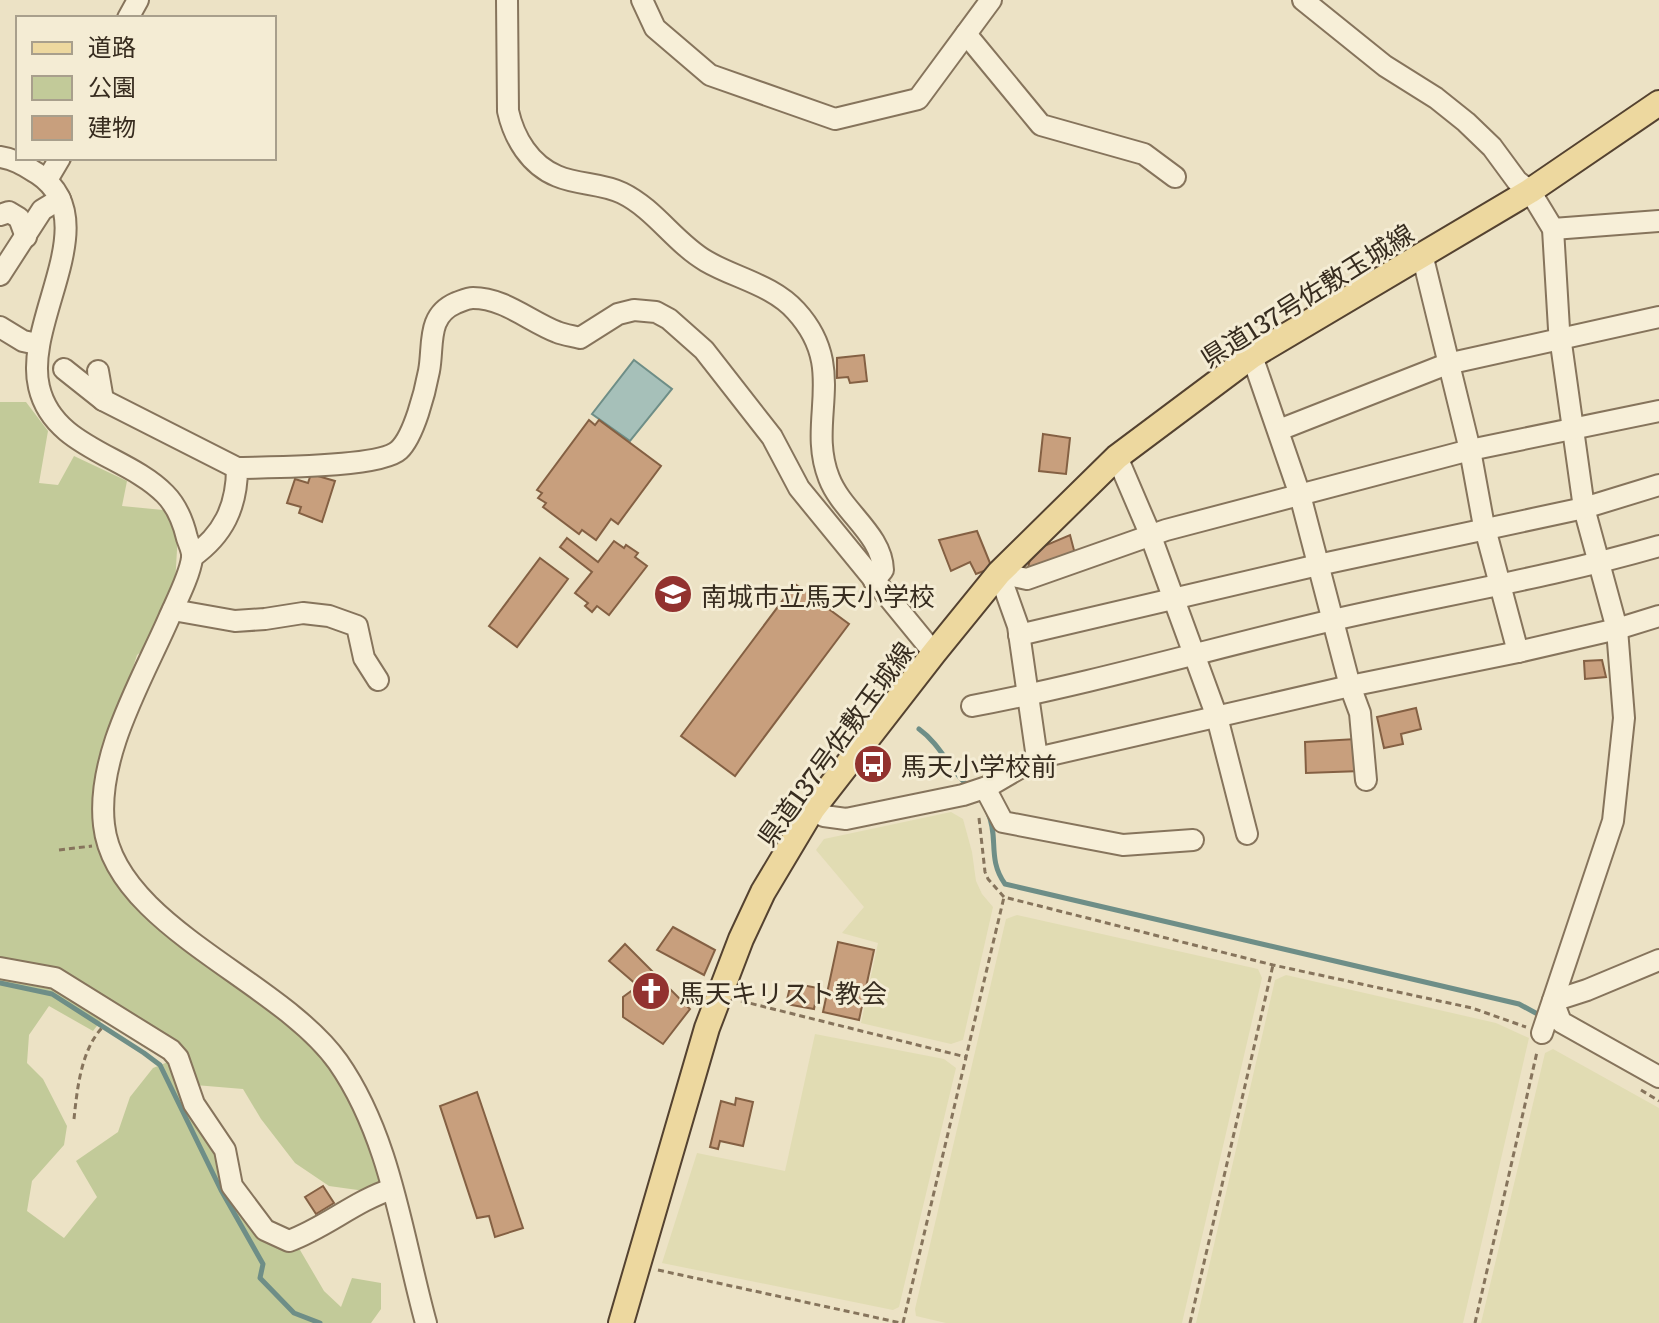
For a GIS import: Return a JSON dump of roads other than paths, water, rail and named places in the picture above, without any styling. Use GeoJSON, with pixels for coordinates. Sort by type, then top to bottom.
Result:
{"type":"FeatureCollection","features":[{"type":"Feature","properties":{"kind":"main road","name":"県道137号佐敷玉城線"},"geometry":{"type":"LineString","coordinates":[[621,1323],[719,993],[763,892],[812,810],[999,573],[1117,457],[1252,356],[1530,191],[1659,103]]}},
{"type":"Feature","properties":{"kind":"street"},"geometry":{"type":"LineString","coordinates":[[507,0],[508,111],[512,128],[523,149],[558,177],[609,187],[635,201],[704,260],[778,295],[808,327],[816,340],[826,386],[823,459],[829,480],[841,502],[877,545],[883,570],[874,581]]}},
{"type":"Feature","properties":{"kind":"street"},"geometry":{"type":"LineString","coordinates":[[642,0],[655,28],[710,75],[835,119],[918,99],[991,0]]}},
{"type":"Feature","properties":{"kind":"street"},"geometry":{"type":"LineString","coordinates":[[1303,0],[1385,66],[1436,98],[1466,122],[1492,147],[1517,181],[1530,191],[1553,229],[1561,340],[1584,508],[1617,629],[1624,718],[1613,821],[1542,1033]]}},
{"type":"Feature","properties":{"kind":"street"},"geometry":{"type":"LineString","coordinates":[[966,34],[1041,125],[1144,154],[1175,177]]}},
{"type":"Feature","properties":{"kind":"street"},"geometry":{"type":"LineString","coordinates":[[17,160],[47,180],[60,199],[66,223],[67,241],[37,344],[39,388],[48,409],[63,428],[164,492],[184,523],[192,557],[108,765],[103,803],[108,844],[133,891],[157,915],[261,990],[324,1044],[340,1065],[369,1119],[392,1189],[426,1323]]}},
{"type":"Feature","properties":{"kind":"street"},"geometry":{"type":"LineString","coordinates":[[47,180],[59,160]]}},
{"type":"Feature","properties":{"kind":"street"},"geometry":{"type":"LineString","coordinates":[[0,275],[42,210],[60,199]]}},
{"type":"Feature","properties":{"kind":"street"},"geometry":{"type":"LineString","coordinates":[[0,215],[9,212],[19,218],[26,237]]}},
{"type":"Feature","properties":{"kind":"street"},"geometry":{"type":"LineString","coordinates":[[1553,229],[1659,221]]}},
{"type":"Feature","properties":{"kind":"street"},"geometry":{"type":"LineString","coordinates":[[1422,254],[1470,450],[1485,530],[1518,652]]}},
{"type":"Feature","properties":{"kind":"street"},"geometry":{"type":"LineString","coordinates":[[64,369],[103,400],[237,468],[354,462],[383,458],[399,450],[422,402],[430,368],[430,339],[434,324],[446,307],[470,297],[490,300],[558,333],[580,338],[618,314],[634,310],[656,312],[669,319],[704,350],[772,437],[799,488],[934,653]]}},
{"type":"Feature","properties":{"kind":"street"},"geometry":{"type":"LineString","coordinates":[[1279,430],[1447,364],[1659,317]]}},
{"type":"Feature","properties":{"kind":"street"},"geometry":{"type":"LineString","coordinates":[[0,327],[23,341],[37,344]]}},
{"type":"Feature","properties":{"kind":"street"},"geometry":{"type":"LineString","coordinates":[[1252,356],[1300,495],[1350,686],[1360,713],[1366,780]]}},
{"type":"Feature","properties":{"kind":"street"},"geometry":{"type":"LineString","coordinates":[[98,371],[103,400]]}},
{"type":"Feature","properties":{"kind":"street"},"geometry":{"type":"LineString","coordinates":[[1037,758],[1019,635],[999,573],[1027,579],[1150,534],[1470,450],[1659,411]]}},
{"type":"Feature","properties":{"kind":"street"},"geometry":{"type":"LineString","coordinates":[[1117,457],[1150,534],[1217,717],[1247,834]]}},
{"type":"Feature","properties":{"kind":"street"},"geometry":{"type":"LineString","coordinates":[[192,557],[211,544],[220,531],[232,504],[237,468]]}},
{"type":"Feature","properties":{"kind":"street"},"geometry":{"type":"LineString","coordinates":[[1019,635],[1318,565],[1584,508],[1659,485]]}},
{"type":"Feature","properties":{"kind":"street"},"geometry":{"type":"LineString","coordinates":[[972,706],[1333,620],[1600,563],[1659,546]]}},
{"type":"Feature","properties":{"kind":"street"},"geometry":{"type":"LineString","coordinates":[[173,610],[235,621],[303,613],[347,621],[357,626],[364,658],[378,680]]}},
{"type":"Feature","properties":{"kind":"street"},"geometry":{"type":"LineString","coordinates":[[812,810],[824,816],[846,819],[963,795],[985,788],[1037,758],[1350,686],[1518,652],[1659,616]]}},
{"type":"Feature","properties":{"kind":"street"},"geometry":{"type":"LineString","coordinates":[[985,788],[1003,822],[1123,845],[1193,840]]}},
{"type":"Feature","properties":{"kind":"street"},"geometry":{"type":"LineString","coordinates":[[1553,1001],[1659,960]]}},
{"type":"Feature","properties":{"kind":"street"},"geometry":{"type":"LineString","coordinates":[[0,968],[55,978],[171,1050],[178,1058],[194,1104],[225,1150],[232,1186],[265,1230],[275,1236],[289,1241],[302,1236],[376,1194],[392,1189]]}},
{"type":"Feature","properties":{"kind":"street"},"geometry":{"type":"LineString","coordinates":[[1553,1001],[1561,1022],[1659,1077]]}},
{"type":"Feature","properties":{"kind":"water"},"geometry":{"type":"Polygon","coordinates":[[[634,360],[672,389],[630,441],[592,414],[634,360]]]}},
{"type":"Feature","properties":{"kind":"waterway"},"geometry":{"type":"LineString","coordinates":[[919,729],[967,785]]}},
{"type":"Feature","properties":{"kind":"waterway"},"geometry":{"type":"LineString","coordinates":[[988,813],[996,866],[1005,884],[1519,1004],[1543,1017]]}},
{"type":"Feature","properties":{"kind":"waterway"},"geometry":{"type":"LineString","coordinates":[[0,983],[52,994],[160,1065],[221,1190],[263,1264],[260,1278],[294,1313],[320,1323]]}},
{"type":"Feature","properties":{"kind":"place","name":"南城市立馬天小学校"},"geometry":{"type":"Point","coordinates":[673,594]}},
{"type":"Feature","properties":{"kind":"place","name":"馬天小学校前"},"geometry":{"type":"Point","coordinates":[873,764]}},
{"type":"Feature","properties":{"kind":"place","name":"馬天キリスト教会"},"geometry":{"type":"Point","coordinates":[651,991]}}]}
